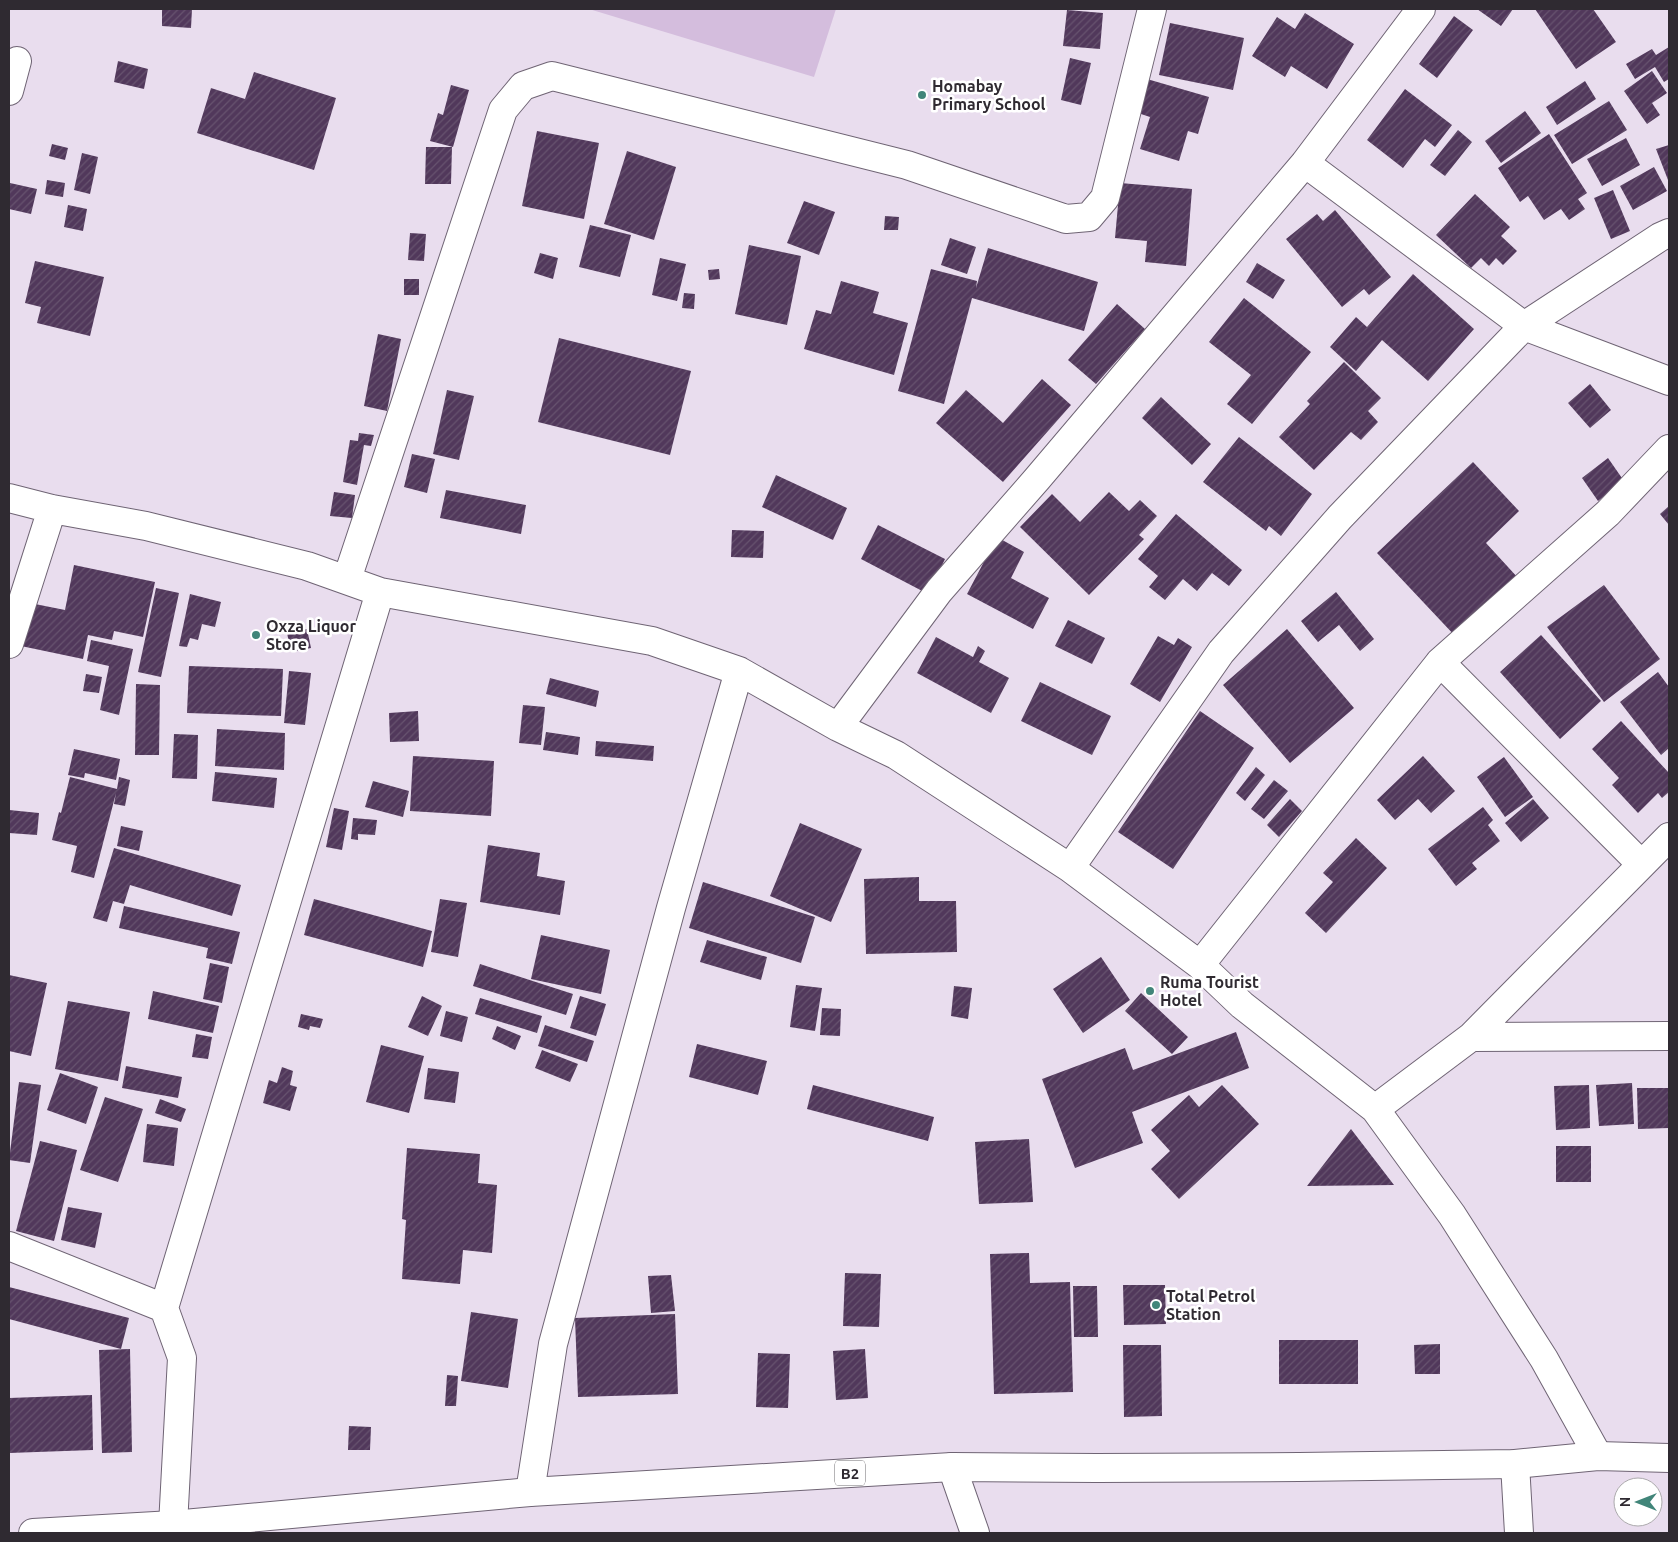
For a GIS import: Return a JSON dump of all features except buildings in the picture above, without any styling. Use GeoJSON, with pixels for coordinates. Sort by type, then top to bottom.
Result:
{"type":"FeatureCollection","features":[{"type":"Feature","properties":{"kind":"main road"},"geometry":{"type":"LineString","coordinates":[[347,579],[503,110],[523,86],[552,76],[907,165],[1066,219],[1089,217],[1105,198],[1152,9]]}},
{"type":"Feature","properties":{"kind":"main road"},"geometry":{"type":"LineString","coordinates":[[838,727],[939,592],[1305,163],[1422,9]]}},
{"type":"Feature","properties":{"kind":"main road"},"geometry":{"type":"LineString","coordinates":[[9,91],[17,62]]}},
{"type":"Feature","properties":{"kind":"main road"},"geometry":{"type":"LineString","coordinates":[[1305,163],[1524,326],[1669,381]]}},
{"type":"Feature","properties":{"kind":"main road"},"geometry":{"type":"LineString","coordinates":[[1070,868],[1221,652],[1340,517],[1524,326],[1669,233]]}},
{"type":"Feature","properties":{"kind":"main road"},"geometry":{"type":"LineString","coordinates":[[1200,965],[1440,662],[1608,514],[1669,449]]}},
{"type":"Feature","properties":{"kind":"main road"},"geometry":{"type":"LineString","coordinates":[[9,498],[52,509],[146,526],[307,566],[380,592],[652,641],[738,671],[838,727],[896,755],[1070,868],[1200,965],[1242,1005],[1375,1109],[1452,1215],[1544,1359],[1598,1456]]}},
{"type":"Feature","properties":{"kind":"main road"},"geometry":{"type":"LineString","coordinates":[[9,644],[52,509]]}},
{"type":"Feature","properties":{"kind":"main road"},"geometry":{"type":"LineString","coordinates":[[173,1525],[182,1358],[164,1308],[380,592]]}},
{"type":"Feature","properties":{"kind":"main road"},"geometry":{"type":"LineString","coordinates":[[1440,662],[1641,864]]}},
{"type":"Feature","properties":{"kind":"main road"},"geometry":{"type":"LineString","coordinates":[[530,1492],[553,1344],[738,671]]}},
{"type":"Feature","properties":{"kind":"main road"},"geometry":{"type":"LineString","coordinates":[[1375,1109],[1470,1037],[1669,837]]}},
{"type":"Feature","properties":{"kind":"main road"},"geometry":{"type":"LineString","coordinates":[[1470,1037],[1669,1036]]}},
{"type":"Feature","properties":{"kind":"main road"},"geometry":{"type":"LineString","coordinates":[[9,1246],[164,1308]]}},
{"type":"Feature","properties":{"kind":"main road","name":"B2"},"geometry":{"type":"LineString","coordinates":[[34,1533],[173,1525],[530,1492],[952,1467],[1107,1468],[1515,1464],[1598,1456],[1669,1458]]}},
{"type":"Feature","properties":{"kind":"main road"},"geometry":{"type":"LineString","coordinates":[[1515,1464],[1519,1533]]}},
{"type":"Feature","properties":{"kind":"main road"},"geometry":{"type":"LineString","coordinates":[[952,1467],[975,1533]]}},
{"type":"Feature","properties":{"kind":"shaded area"},"geometry":{"type":"Polygon","coordinates":[[[589,9],[836,9],[814,77],[589,9]]]}},
{"type":"Feature","properties":{"kind":"place","name":"Homabay Primary School"},"geometry":{"type":"Point","coordinates":[922,95]}},
{"type":"Feature","properties":{"kind":"place","name":"Oxza Liquor Store"},"geometry":{"type":"Point","coordinates":[256,635]}},
{"type":"Feature","properties":{"kind":"place","name":"Ruma Tourist Hotel"},"geometry":{"type":"Point","coordinates":[1150,991]}},
{"type":"Feature","properties":{"kind":"place","name":"Total Petrol Station"},"geometry":{"type":"Point","coordinates":[1156,1305]}}]}
